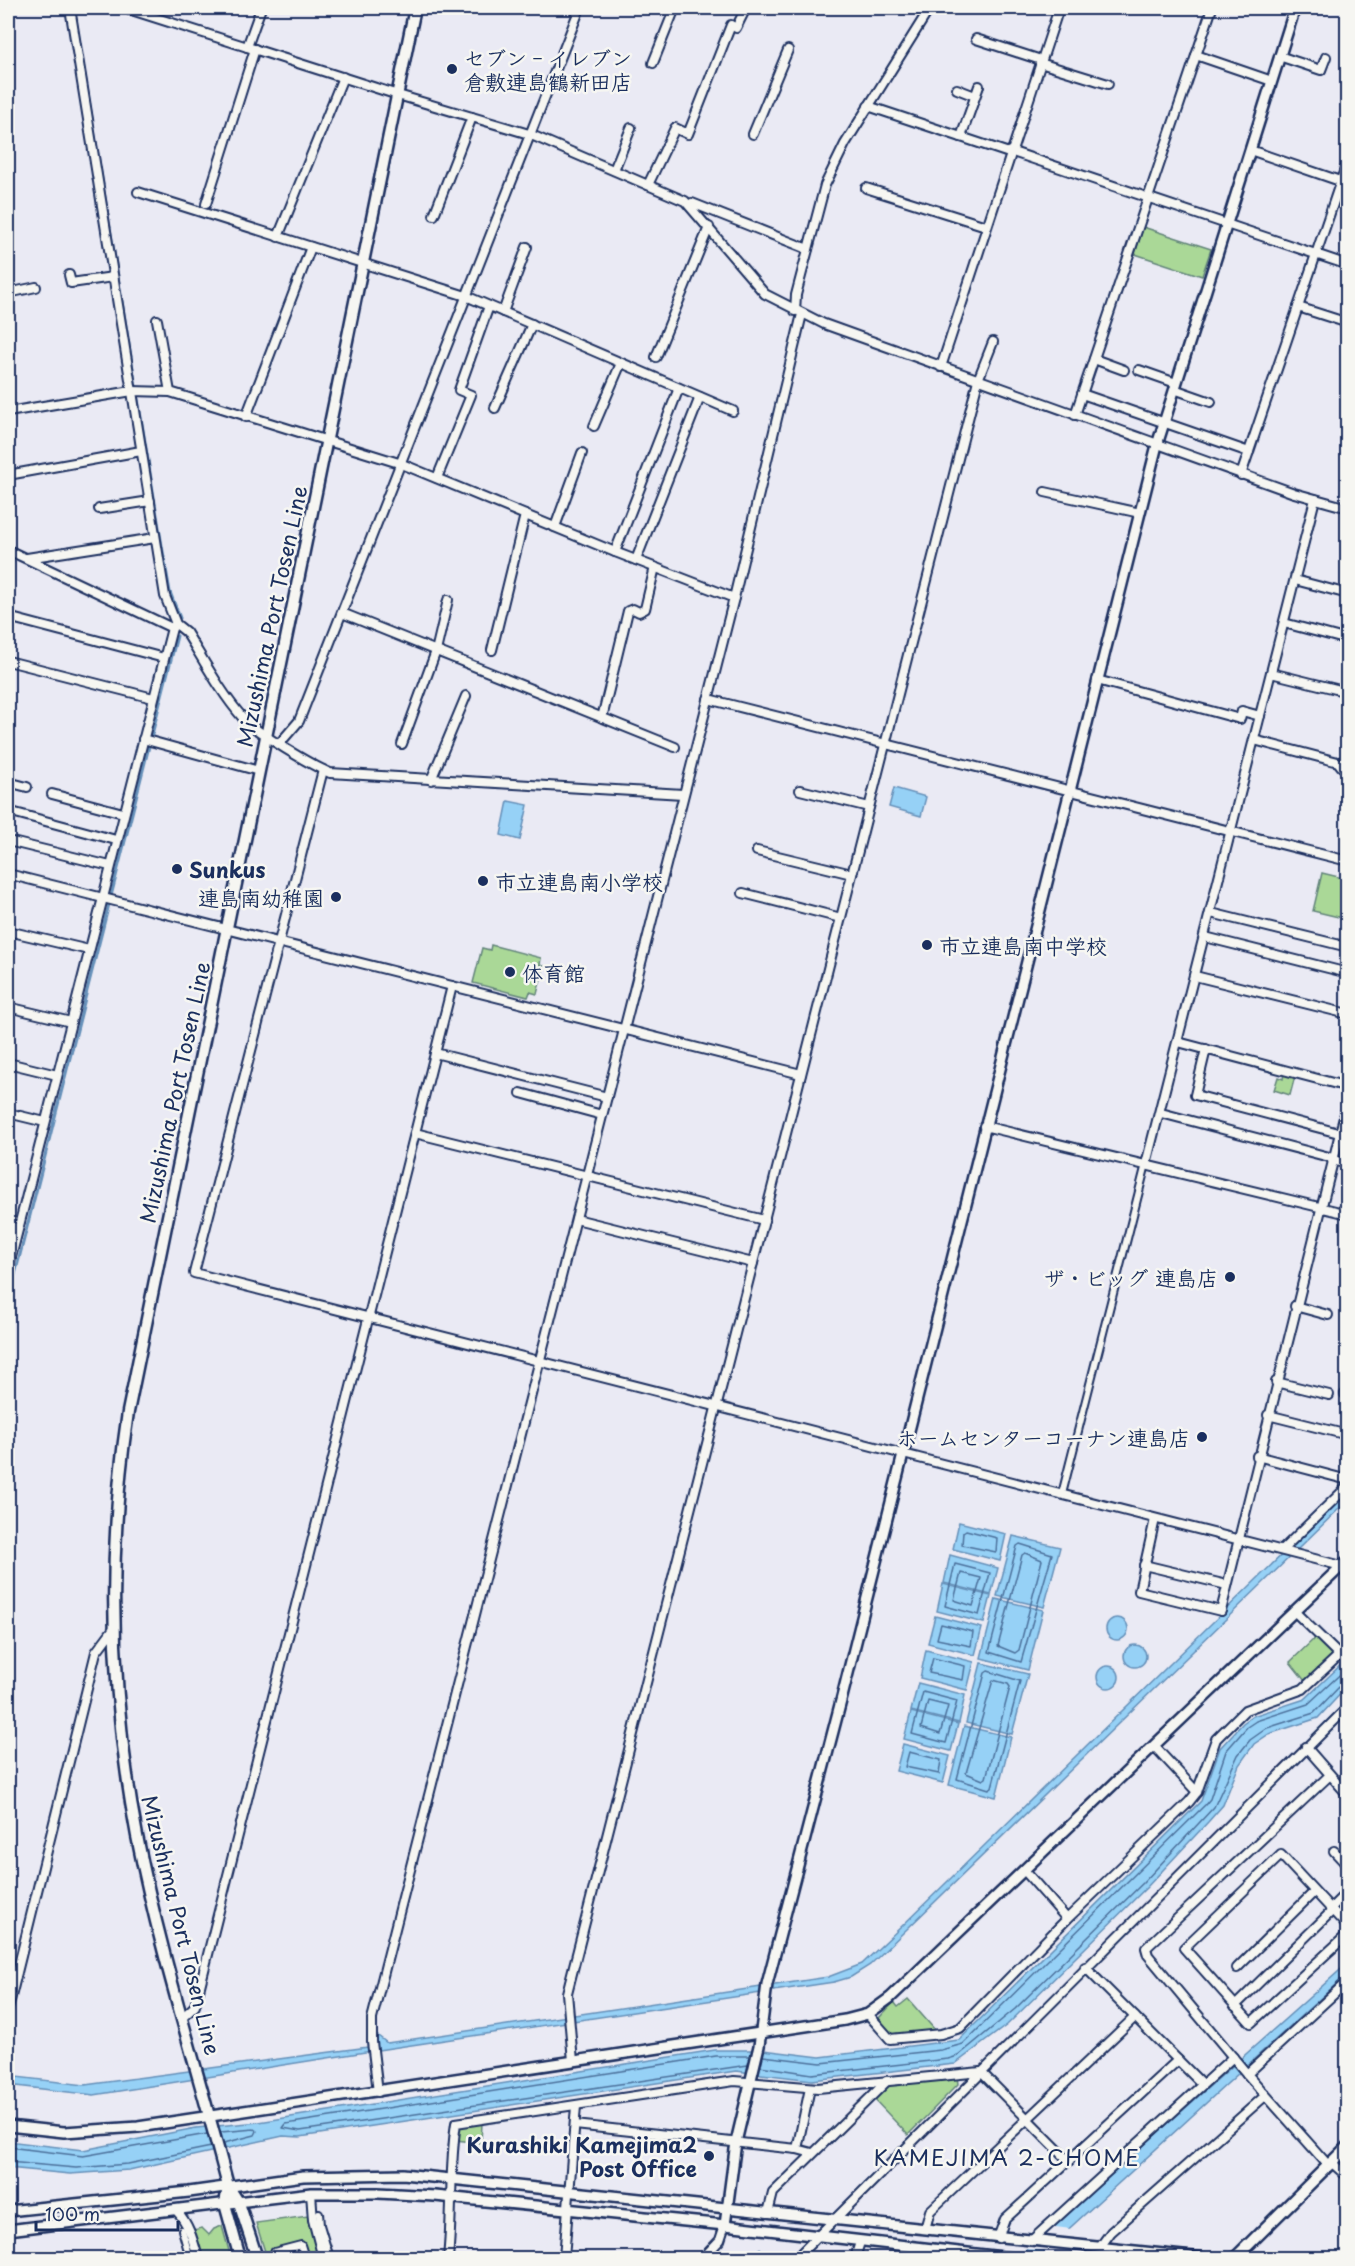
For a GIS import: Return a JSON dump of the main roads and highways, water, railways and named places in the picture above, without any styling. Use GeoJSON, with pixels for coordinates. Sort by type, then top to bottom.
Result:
{"type":"FeatureCollection","features":[{"type":"Feature","properties":{"kind":"main road","name":"Mizushima Port Tosen Line"},"geometry":{"type":"LineString","coordinates":[[257,2259],[239,2203],[228,2186],[148,1887],[132,1808],[119,1711],[114,1629],[117,1525],[128,1412],[415,8]]}},
{"type":"Feature","properties":{"kind":"main road"},"geometry":{"type":"LineString","coordinates":[[1234,2259],[1347,2146]]}},
{"type":"Feature","properties":{"kind":"main road","name":"Mizushima Port Tosen Line"},"geometry":{"type":"LineString","coordinates":[[228,2186],[225,2205],[240,2259]]}},
{"type":"Feature","properties":{"kind":"water"},"geometry":{"type":"Polygon","coordinates":[[[894,788],[926,797],[921,816],[889,807],[894,788]]]}},
{"type":"Feature","properties":{"kind":"water"},"geometry":{"type":"Polygon","coordinates":[[[508,801],[528,805],[520,840],[501,835],[508,801]]]}},
{"type":"Feature","properties":{"kind":"water"},"geometry":{"type":"Polygon","coordinates":[[[1347,1491],[1347,1501],[870,1965],[851,1977],[834,1982],[94,2095],[8,2085],[8,2076],[85,2085],[368,2047],[378,2036],[387,2043],[828,1977],[862,1964],[1347,1491]]]}},
{"type":"Feature","properties":{"kind":"water"},"geometry":{"type":"Polygon","coordinates":[[[959,1522],[1006,1534],[1000,1561],[953,1549],[959,1522]]]}},
{"type":"Feature","properties":{"kind":"water"},"geometry":{"type":"Polygon","coordinates":[[[1013,1536],[1060,1547],[1044,1607],[997,1596],[1013,1536]]]}},
{"type":"Feature","properties":{"kind":"water"},"geometry":{"type":"Polygon","coordinates":[[[950,1555],[998,1568],[991,1595],[944,1583],[950,1555]]]}},
{"type":"Feature","properties":{"kind":"water"},"geometry":{"type":"Polygon","coordinates":[[[943,1584],[991,1596],[984,1623],[937,1611],[943,1584]]]}},
{"type":"Feature","properties":{"kind":"water"},"geometry":{"type":"Polygon","coordinates":[[[996,1599],[1043,1610],[1028,1670],[981,1658],[996,1599]]]}},
{"type":"Feature","properties":{"kind":"water"},"geometry":{"type":"Polygon","coordinates":[[[935,1616],[982,1628],[975,1655],[928,1643],[935,1616]]]}},
{"type":"Feature","properties":{"kind":"water"},"geometry":{"type":"Polygon","coordinates":[[[1117,1618],[1125,1621],[1128,1629],[1125,1637],[1117,1640],[1109,1637],[1106,1629],[1109,1621],[1117,1618]]]}},
{"type":"Feature","properties":{"kind":"water"},"geometry":{"type":"Polygon","coordinates":[[[1135,1645],[1143,1648],[1146,1656],[1143,1664],[1135,1667],[1127,1664],[1124,1656],[1127,1648],[1135,1645]]]}},
{"type":"Feature","properties":{"kind":"water"},"geometry":{"type":"Polygon","coordinates":[[[926,1650],[974,1662],[967,1690],[920,1678],[926,1650]]]}},
{"type":"Feature","properties":{"kind":"water"},"geometry":{"type":"Polygon","coordinates":[[[1347,1659],[1347,1687],[1318,1718],[1269,1734],[1254,1744],[1239,1765],[1223,1805],[1208,1822],[1147,1887],[1007,2025],[955,2064],[812,2080],[736,2071],[300,2137],[283,2136],[129,2170],[70,2174],[8,2168],[8,2141],[83,2150],[196,2128],[259,2122],[715,2050],[763,2050],[820,2057],[959,2040],[1201,1801],[1220,1748],[1243,1723],[1253,1716],[1305,1699],[1347,1659]]]}},
{"type":"Feature","properties":{"kind":"water"},"geometry":{"type":"Polygon","coordinates":[[[981,1663],[1028,1674],[1012,1734],[966,1723],[981,1663]]]}},
{"type":"Feature","properties":{"kind":"water"},"geometry":{"type":"Polygon","coordinates":[[[1108,1666],[1116,1669],[1119,1677],[1116,1685],[1108,1688],[1100,1685],[1097,1677],[1100,1669],[1108,1666]]]}},
{"type":"Feature","properties":{"kind":"water"},"geometry":{"type":"Polygon","coordinates":[[[918,1683],[965,1695],[959,1723],[911,1711],[918,1683]]]}},
{"type":"Feature","properties":{"kind":"water"},"geometry":{"type":"Polygon","coordinates":[[[911,1712],[958,1724],[951,1751],[904,1739],[911,1712]]]}},
{"type":"Feature","properties":{"kind":"water"},"geometry":{"type":"Polygon","coordinates":[[[964,1726],[1011,1737],[996,1797],[949,1785],[964,1726]]]}},
{"type":"Feature","properties":{"kind":"water"},"geometry":{"type":"Polygon","coordinates":[[[903,1744],[950,1756],[943,1783],[896,1771],[903,1744]]]}},
{"type":"Feature","properties":{"kind":"water"},"geometry":{"type":"Polygon","coordinates":[[[1347,1964],[1347,1974],[1037,2258],[1017,2258],[1347,1964]]]}},
{"type":"Feature","properties":{"kind":"waterway"},"geometry":{"type":"LineString","coordinates":[[74,8],[162,546],[170,592],[180,618]]}},
{"type":"Feature","properties":{"kind":"waterway"},"geometry":{"type":"LineString","coordinates":[[8,1302],[177,636]]}},
{"type":"Feature","properties":{"kind":"waterway"},"geometry":{"type":"LineString","coordinates":[[750,2258],[760,2249]]}},
{"type":"Feature","properties":{"kind":"place","name":"セブン‐イレブン 倉敷連島鶴新田店"},"geometry":{"type":"Point","coordinates":[452,69]}},
{"type":"Feature","properties":{"kind":"place","name":"Sunkus"},"geometry":{"type":"Point","coordinates":[177,869]}},
{"type":"Feature","properties":{"kind":"place","name":"市立連島南小学校"},"geometry":{"type":"Point","coordinates":[483,881]}},
{"type":"Feature","properties":{"kind":"place","name":"連島南幼稚園"},"geometry":{"type":"Point","coordinates":[336,897]}},
{"type":"Feature","properties":{"kind":"place","name":"市立連島南中学校"},"geometry":{"type":"Point","coordinates":[927,945]}},
{"type":"Feature","properties":{"kind":"place","name":"体育館"},"geometry":{"type":"Point","coordinates":[510,972]}},
{"type":"Feature","properties":{"kind":"place","name":"ザ・ビッグ 連島店"},"geometry":{"type":"Point","coordinates":[1230,1277]}},
{"type":"Feature","properties":{"kind":"place","name":"ホームセンターコーナン連島店"},"geometry":{"type":"Point","coordinates":[1202,1437]}},
{"type":"Feature","properties":{"kind":"place","name":"Kurashiki Kamejima2 Post Office"},"geometry":{"type":"Point","coordinates":[709,2156]}},
{"type":"Feature","properties":{"kind":"district","name":"KAMEJIMA 2-CHOME"},"geometry":{"type":"Point","coordinates":[1007,2156]}}]}
